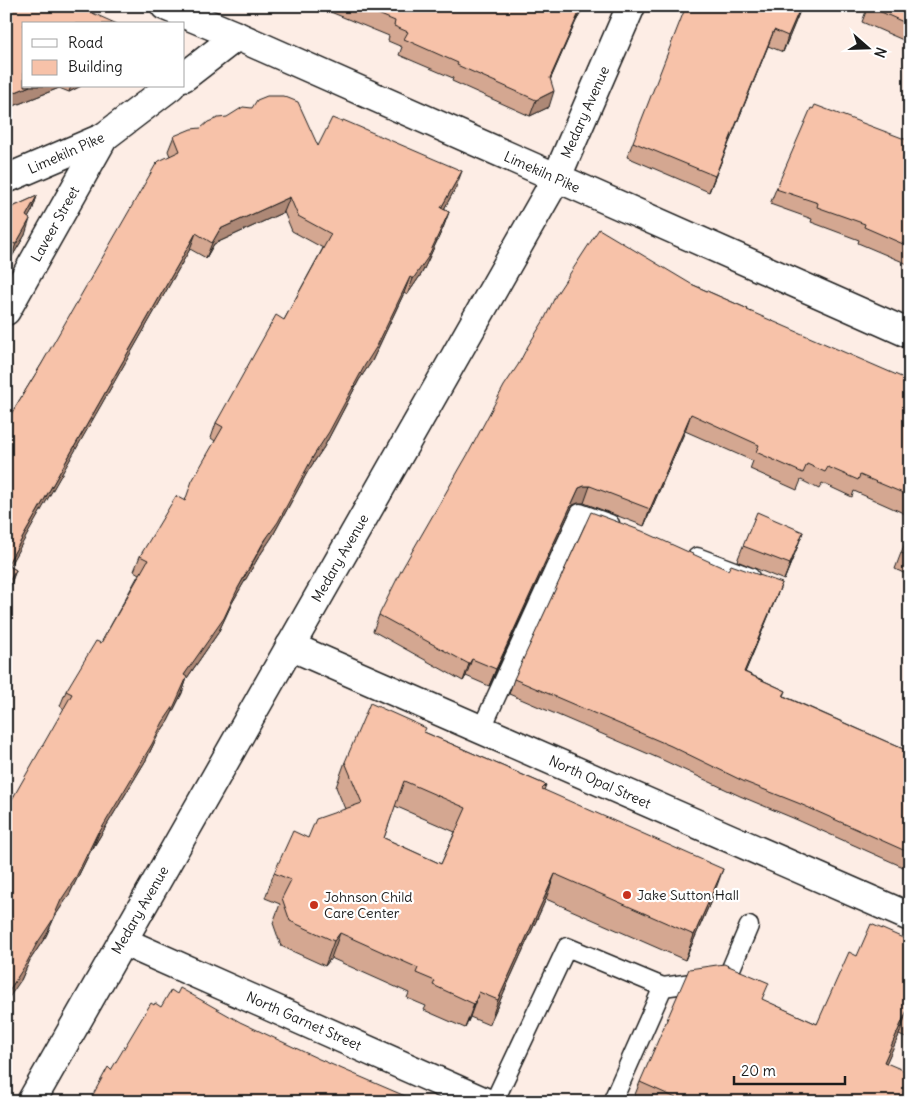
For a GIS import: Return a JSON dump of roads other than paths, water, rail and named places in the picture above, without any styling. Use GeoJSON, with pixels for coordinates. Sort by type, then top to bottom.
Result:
{"type":"FeatureCollection","features":[{"type":"Feature","properties":{"kind":"street","name":"Limekiln Pike"},"geometry":{"type":"LineString","coordinates":[[165,6],[237,36],[556,179],[910,334]]}},
{"type":"Feature","properties":{"kind":"street","name":"Medary Avenue"},"geometry":{"type":"LineString","coordinates":[[36,1100],[122,941],[556,179],[631,6]]}},
{"type":"Feature","properties":{"kind":"street"},"geometry":{"type":"LineString","coordinates":[[185,76],[237,36]]}},
{"type":"Feature","properties":{"kind":"street","name":"Limekiln Pike"},"geometry":{"type":"LineString","coordinates":[[6,179],[104,138],[168,88]]}},
{"type":"Feature","properties":{"kind":"street","name":"Laveer Street"},"geometry":{"type":"LineString","coordinates":[[6,311],[104,138]]}},
{"type":"Feature","properties":{"kind":"street","name":"North Opal Street"},"geometry":{"type":"LineString","coordinates":[[290,646],[910,918]]}},
{"type":"Feature","properties":{"kind":"street","name":"North Garnet Street"},"geometry":{"type":"LineString","coordinates":[[122,941],[486,1102]]}},
{"type":"Feature","properties":{"kind":"lane"},"geometry":{"type":"LineString","coordinates":[[481,730],[580,513],[625,530]]}},
{"type":"Feature","properties":{"kind":"lane"},"geometry":{"type":"LineString","coordinates":[[679,550],[769,584]]}},
{"type":"Feature","properties":{"kind":"lane"},"geometry":{"type":"LineString","coordinates":[[494,1102],[566,947],[663,988],[726,978],[749,926]]}},
{"type":"Feature","properties":{"kind":"lane"},"geometry":{"type":"LineString","coordinates":[[612,1102],[663,988]]}},
{"type":"Feature","properties":{"kind":"place","name":"Jake Sutton Hall"},"geometry":{"type":"Point","coordinates":[627,895]}},
{"type":"Feature","properties":{"kind":"place","name":"Johnson Child Care Center"},"geometry":{"type":"Point","coordinates":[314,905]}}]}
